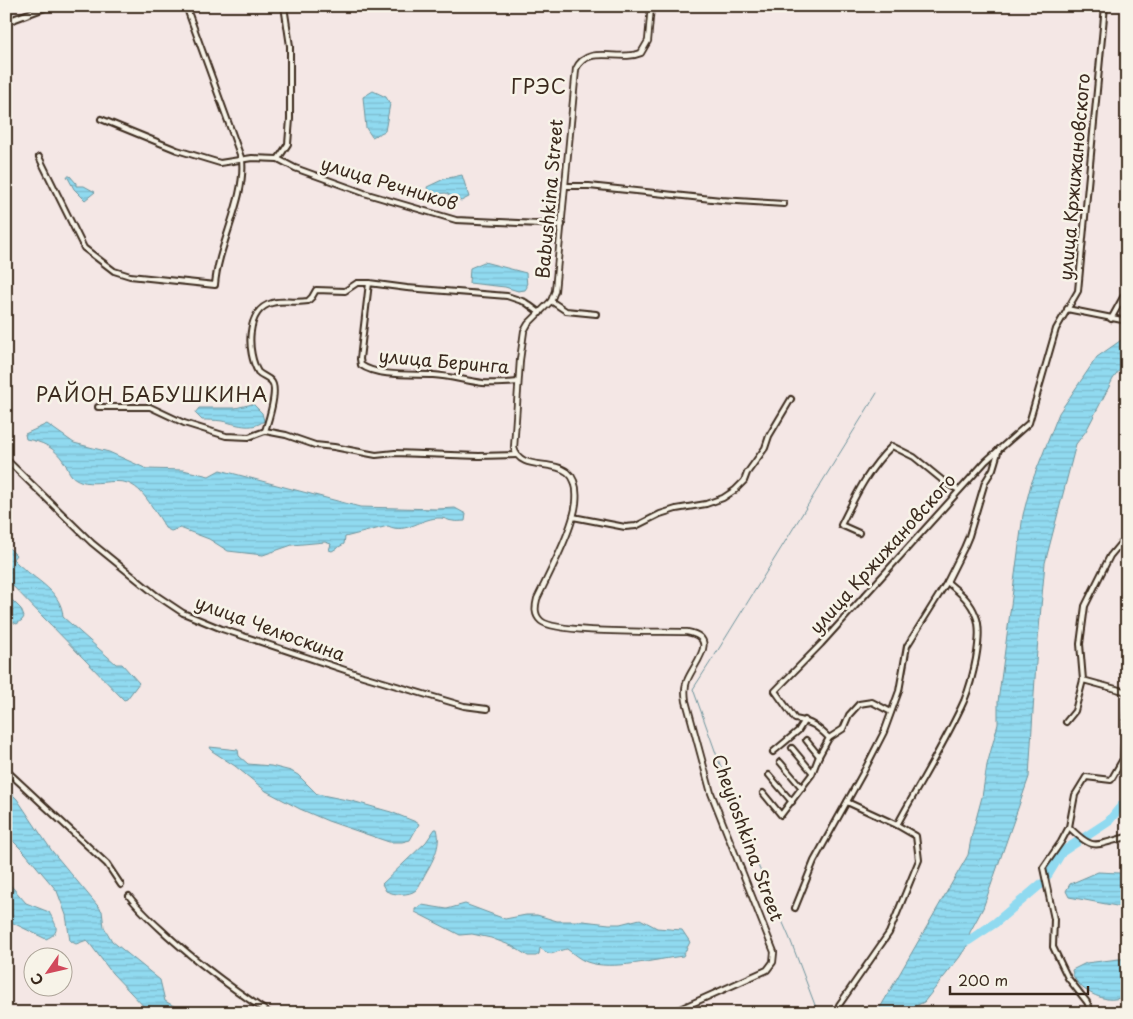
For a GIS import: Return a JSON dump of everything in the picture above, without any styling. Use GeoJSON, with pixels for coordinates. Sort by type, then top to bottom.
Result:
{"type":"FeatureCollection","features":[{"type":"Feature","properties":{"kind":"main road"},"geometry":{"type":"LineString","coordinates":[[6,22],[48,6]]}},
{"type":"Feature","properties":{"kind":"street"},"geometry":{"type":"LineString","coordinates":[[39,157],[84,248],[114,272],[130,276],[215,285],[217,265],[240,186],[242,160],[186,6]]}},
{"type":"Feature","properties":{"kind":"street"},"geometry":{"type":"LineString","coordinates":[[278,158],[288,144],[290,119],[290,46],[284,6]]}},
{"type":"Feature","properties":{"kind":"street","name":"Babushkina Street"},"geometry":{"type":"LineString","coordinates":[[551,301],[555,291],[566,186],[574,78],[578,65],[583,58],[588,56],[628,56],[641,53],[648,41],[651,6]]}},
{"type":"Feature","properties":{"kind":"street","name":"улица Кржижановского"},"geometry":{"type":"LineString","coordinates":[[804,720],[795,718],[775,690],[821,644],[958,490],[1000,447],[1029,423],[1054,337],[1076,296],[1079,286],[1105,6]]}},
{"type":"Feature","properties":{"kind":"street","name":"улица Речников"},"geometry":{"type":"LineString","coordinates":[[101,119],[188,154],[220,163],[252,158],[278,158],[295,168],[364,193],[456,220],[562,225]]}},
{"type":"Feature","properties":{"kind":"street"},"geometry":{"type":"LineString","coordinates":[[566,186],[589,186],[721,200],[784,204]]}},
{"type":"Feature","properties":{"kind":"street"},"geometry":{"type":"LineString","coordinates":[[265,431],[271,411],[274,386],[271,381],[260,375],[256,369],[250,346],[253,322],[263,307],[275,303],[308,301],[316,290],[345,291],[357,283],[369,283],[507,296],[525,302],[540,313]]}},
{"type":"Feature","properties":{"kind":"street","name":"улица Беринга"},"geometry":{"type":"LineString","coordinates":[[369,283],[360,359],[361,365],[377,371],[419,376],[434,375],[484,383],[518,382]]}},
{"type":"Feature","properties":{"kind":"street"},"geometry":{"type":"LineString","coordinates":[[1111,319],[1127,290]]}},
{"type":"Feature","properties":{"kind":"street"},"geometry":{"type":"LineString","coordinates":[[98,407],[150,407],[184,423],[226,436],[249,437],[265,431],[286,435],[315,445],[376,455],[396,453],[478,456],[517,455],[514,444],[524,331],[528,324],[551,301],[566,311],[596,314]]}},
{"type":"Feature","properties":{"kind":"street"},"geometry":{"type":"LineString","coordinates":[[1067,310],[1127,322]]}},
{"type":"Feature","properties":{"kind":"street"},"geometry":{"type":"LineString","coordinates":[[573,517],[625,527],[636,526],[660,514],[706,504],[723,498],[744,481],[765,448],[769,436],[791,399]]}},
{"type":"Feature","properties":{"kind":"street"},"geometry":{"type":"LineString","coordinates":[[859,533],[841,525],[859,488],[878,459],[892,446],[914,457],[947,484],[958,490]]}},
{"type":"Feature","properties":{"kind":"street","name":"улица Кржижановского"},"geometry":{"type":"LineString","coordinates":[[794,908],[814,861],[884,732],[899,691],[907,646],[947,582],[969,536],[985,482],[993,469],[1000,447]]}},
{"type":"Feature","properties":{"kind":"street","name":"Cheyioshkina Street"},"geometry":{"type":"LineString","coordinates":[[517,455],[529,462],[556,466],[566,471],[572,479],[576,490],[573,517],[537,599],[535,607],[539,619],[546,624],[578,630],[687,632],[696,634],[703,640],[704,648],[685,686],[686,701],[712,793],[774,952],[773,962],[767,970],[671,1013]]}},
{"type":"Feature","properties":{"kind":"street","name":"улица Челюскина"},"geometry":{"type":"LineString","coordinates":[[6,459],[92,543],[156,595],[183,613],[222,629],[363,676],[464,706],[487,709]]}},
{"type":"Feature","properties":{"kind":"street"},"geometry":{"type":"LineString","coordinates":[[1066,722],[1074,712],[1083,680],[1080,644],[1085,606],[1110,556],[1120,544],[1127,540]]}},
{"type":"Feature","properties":{"kind":"street"},"geometry":{"type":"LineString","coordinates":[[897,825],[964,700],[977,655],[979,637],[977,617],[967,598],[947,582]]}},
{"type":"Feature","properties":{"kind":"street"},"geometry":{"type":"LineString","coordinates":[[1083,680],[1127,694],[1123,759],[1111,780],[1086,777],[1075,795],[1069,827],[1043,868],[1054,919],[1052,947],[1068,978],[1087,1002],[1092,1013]]}},
{"type":"Feature","properties":{"kind":"street"},"geometry":{"type":"LineString","coordinates":[[763,793],[781,815],[812,774],[828,738],[843,729],[849,715],[859,704],[872,702],[891,712]]}},
{"type":"Feature","properties":{"kind":"street"},"geometry":{"type":"LineString","coordinates":[[773,752],[798,731],[804,720],[816,725],[828,738]]}},
{"type":"Feature","properties":{"kind":"street"},"geometry":{"type":"LineString","coordinates":[[806,740],[819,756]]}},
{"type":"Feature","properties":{"kind":"street"},"geometry":{"type":"LineString","coordinates":[[792,748],[812,772]]}},
{"type":"Feature","properties":{"kind":"street"},"geometry":{"type":"LineString","coordinates":[[780,762],[802,788]]}},
{"type":"Feature","properties":{"kind":"street"},"geometry":{"type":"LineString","coordinates":[[6,770],[107,864],[121,885]]}},
{"type":"Feature","properties":{"kind":"street"},"geometry":{"type":"LineString","coordinates":[[769,775],[792,802]]}},
{"type":"Feature","properties":{"kind":"street"},"geometry":{"type":"LineString","coordinates":[[839,1005],[889,933],[919,860],[916,836],[847,802]]}},
{"type":"Feature","properties":{"kind":"street"},"geometry":{"type":"LineString","coordinates":[[1069,827],[1084,842],[1093,846],[1127,838]]}},
{"type":"Feature","properties":{"kind":"street"},"geometry":{"type":"LineString","coordinates":[[129,896],[138,909],[191,957],[269,1013]]}},
{"type":"Feature","properties":{"kind":"water"},"geometry":{"type":"Polygon","coordinates":[[[373,91],[386,97],[390,104],[385,131],[372,137],[366,128],[363,97],[373,91]]]}},
{"type":"Feature","properties":{"kind":"water"},"geometry":{"type":"Polygon","coordinates":[[[462,175],[469,197],[461,201],[446,193],[429,194],[427,187],[444,179],[462,175]]]}},
{"type":"Feature","properties":{"kind":"water"},"geometry":{"type":"Polygon","coordinates":[[[67,176],[70,176],[76,183],[76,186],[84,186],[95,192],[85,200],[74,189],[67,176]]]}},
{"type":"Feature","properties":{"kind":"water"},"geometry":{"type":"Polygon","coordinates":[[[484,262],[526,273],[527,287],[525,290],[518,291],[505,287],[469,283],[470,268],[484,262]]]}},
{"type":"Feature","properties":{"kind":"water"},"geometry":{"type":"Polygon","coordinates":[[[1127,336],[1127,360],[1113,379],[1086,431],[1076,444],[1045,563],[1036,662],[1029,777],[983,908],[970,932],[967,946],[924,1002],[901,1013],[877,1013],[968,855],[982,797],[987,765],[998,724],[998,702],[1023,515],[1031,484],[1059,413],[1097,357],[1127,336]]]}},
{"type":"Feature","properties":{"kind":"water"},"geometry":{"type":"Polygon","coordinates":[[[253,404],[262,413],[264,421],[254,426],[202,420],[195,413],[199,408],[235,408],[253,404]]]}},
{"type":"Feature","properties":{"kind":"water"},"geometry":{"type":"Polygon","coordinates":[[[47,424],[74,443],[109,452],[147,469],[183,470],[209,476],[220,470],[360,507],[455,508],[466,514],[465,521],[434,518],[408,527],[395,528],[388,526],[345,537],[344,544],[332,551],[329,550],[331,544],[325,542],[292,545],[263,555],[228,551],[209,539],[180,528],[171,531],[165,528],[146,498],[132,485],[117,481],[86,482],[72,476],[60,457],[52,449],[38,442],[26,439],[25,434],[47,424]]]}},
{"type":"Feature","properties":{"kind":"water"},"geometry":{"type":"Polygon","coordinates":[[[6,545],[16,555],[13,559],[51,591],[61,607],[63,617],[116,664],[122,664],[139,683],[127,699],[124,700],[6,579],[6,545]]]}},
{"type":"Feature","properties":{"kind":"water"},"geometry":{"type":"Polygon","coordinates":[[[6,599],[12,600],[21,609],[24,617],[17,624],[7,617],[6,599]]]}},
{"type":"Feature","properties":{"kind":"water"},"geometry":{"type":"Polygon","coordinates":[[[210,747],[238,750],[239,756],[248,764],[271,766],[291,771],[298,775],[317,794],[391,812],[419,824],[410,840],[389,842],[328,821],[266,791],[235,766],[212,751],[210,747]]]}},
{"type":"Feature","properties":{"kind":"water"},"geometry":{"type":"Polygon","coordinates":[[[6,788],[17,799],[52,851],[102,911],[104,927],[112,941],[160,980],[165,1001],[186,1013],[150,1013],[112,973],[87,940],[76,944],[70,941],[66,915],[57,891],[26,854],[6,834],[6,788]]]}},
{"type":"Feature","properties":{"kind":"water"},"geometry":{"type":"Polygon","coordinates":[[[435,829],[437,829],[438,835],[437,848],[417,889],[406,894],[386,891],[382,884],[426,842],[435,829]]]}},
{"type":"Feature","properties":{"kind":"water"},"geometry":{"type":"Polygon","coordinates":[[[1098,872],[1127,875],[1127,908],[1069,897],[1066,891],[1070,884],[1098,872]]]}},
{"type":"Feature","properties":{"kind":"water"},"geometry":{"type":"Polygon","coordinates":[[[6,880],[26,903],[49,912],[56,928],[54,934],[46,939],[13,923],[6,922],[6,880]]]}},
{"type":"Feature","properties":{"kind":"water"},"geometry":{"type":"Polygon","coordinates":[[[465,904],[505,919],[537,915],[557,921],[620,924],[640,919],[657,928],[682,930],[690,942],[683,956],[634,964],[597,964],[584,961],[567,949],[551,954],[540,948],[539,954],[536,956],[528,956],[512,946],[491,938],[472,934],[460,935],[415,912],[415,909],[422,905],[447,909],[465,904]]]}},
{"type":"Feature","properties":{"kind":"water"},"geometry":{"type":"Polygon","coordinates":[[[1127,958],[1127,997],[1101,998],[1085,989],[1073,976],[1072,970],[1086,963],[1127,958]]]}},
{"type":"Feature","properties":{"kind":"waterway"},"geometry":{"type":"LineString","coordinates":[[715,655],[877,393]]}},
{"type":"Feature","properties":{"kind":"waterway"},"geometry":{"type":"LineString","coordinates":[[713,658],[693,689],[747,840],[790,939],[818,1013]]}},
{"type":"Feature","properties":{"kind":"waterway"},"geometry":{"type":"LineString","coordinates":[[1085,837],[1108,822],[1127,799]]}},
{"type":"Feature","properties":{"kind":"waterway"},"geometry":{"type":"LineString","coordinates":[[1048,875],[1062,852],[1077,842]]}},
{"type":"Feature","properties":{"kind":"waterway"},"geometry":{"type":"LineString","coordinates":[[968,941],[995,923],[1041,884]]}},
{"type":"Feature","properties":{"kind":"district","name":"ГРЭС"},"geometry":{"type":"Point","coordinates":[539,87]}},
{"type":"Feature","properties":{"kind":"district","name":"РАЙОН БАБУШКИНА"},"geometry":{"type":"Point","coordinates":[152,395]}}]}
